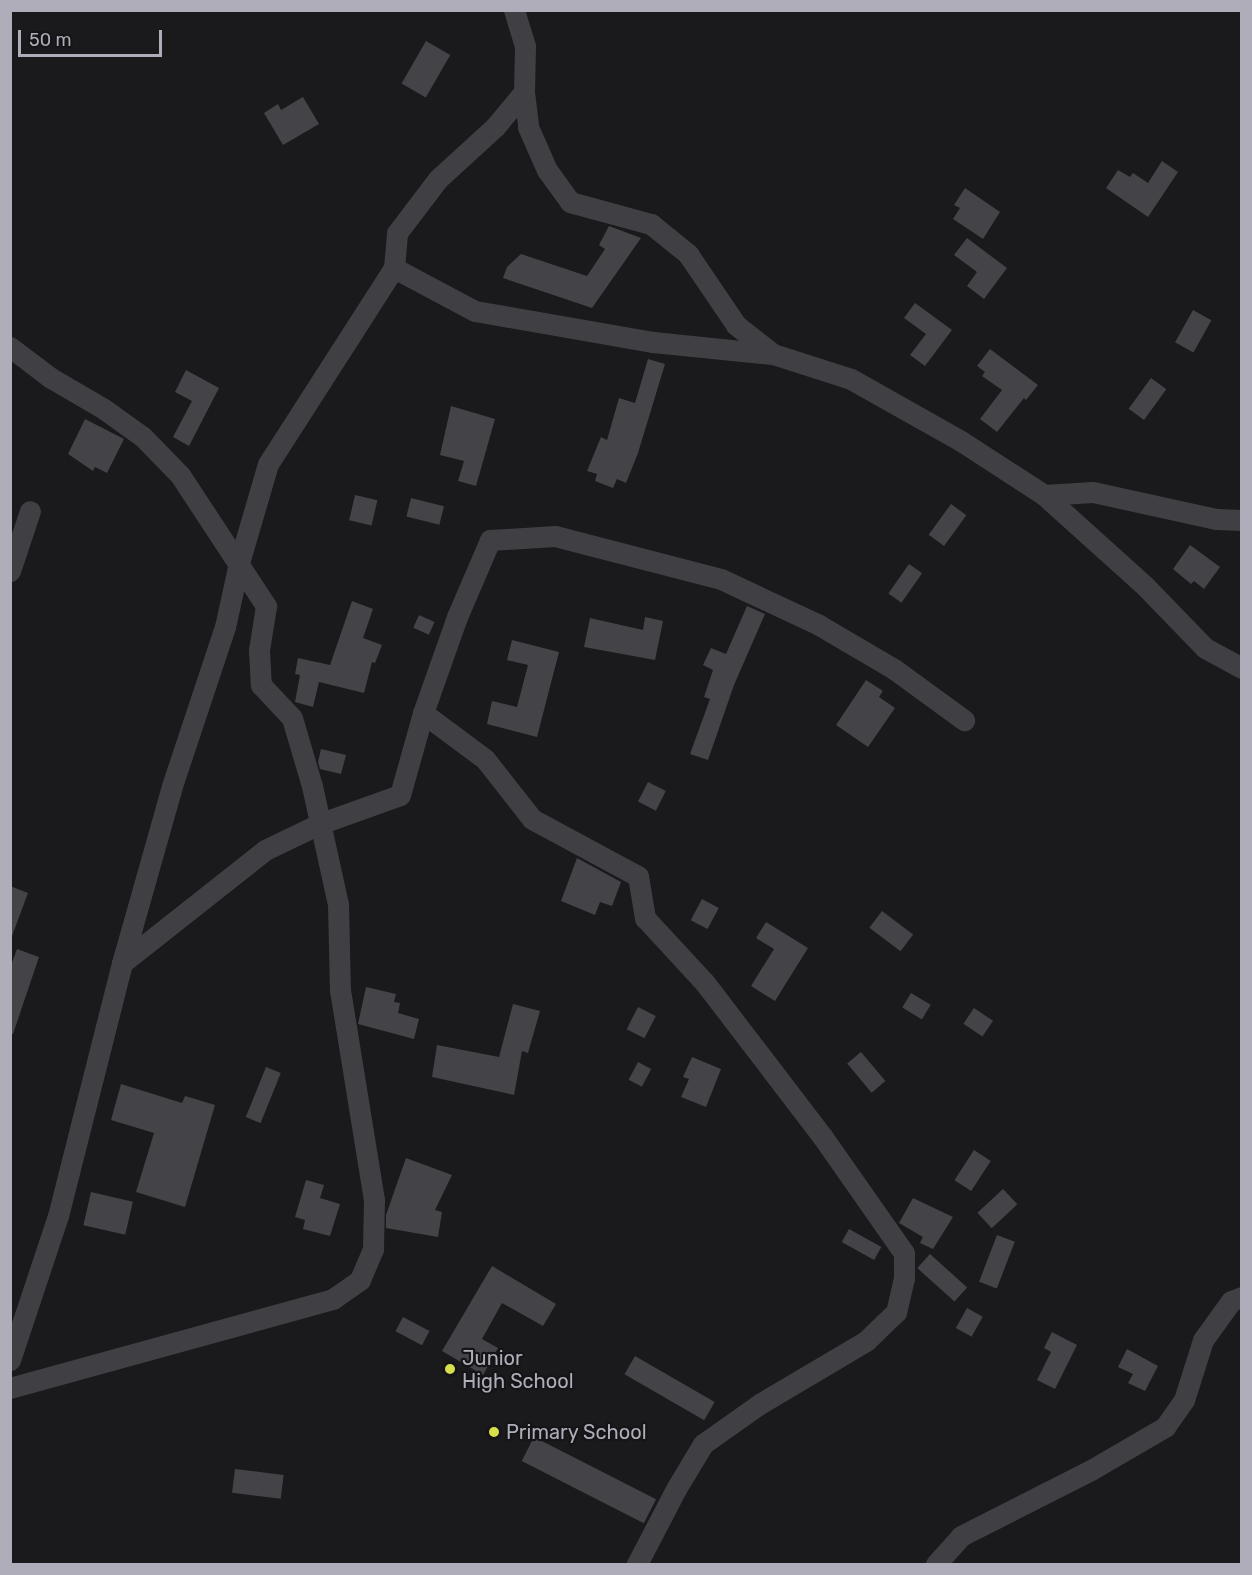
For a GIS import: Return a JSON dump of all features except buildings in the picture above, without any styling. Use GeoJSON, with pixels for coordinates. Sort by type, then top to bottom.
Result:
{"type":"FeatureCollection","features":[{"type":"Feature","properties":{"kind":"street"},"geometry":{"type":"LineString","coordinates":[[514,10],[525,46],[524,92],[528,127],[547,170],[570,202],[651,224],[688,254],[736,325],[773,354]]}},
{"type":"Feature","properties":{"kind":"street"},"geometry":{"type":"LineString","coordinates":[[10,1360],[58,1216],[122,963],[172,786],[225,627],[238,563],[268,464],[394,268],[397,233],[438,179],[495,127],[524,92]]}},
{"type":"Feature","properties":{"kind":"street"},"geometry":{"type":"LineString","coordinates":[[394,268],[475,311],[653,342],[773,354],[851,379],[961,441],[1044,495],[1145,586],[1205,648],[1242,668]]}},
{"type":"Feature","properties":{"kind":"street"},"geometry":{"type":"LineString","coordinates":[[10,347],[51,378],[104,409],[143,437],[180,475],[266,606],[259,650],[261,685],[292,718],[312,786],[338,904],[340,990],[374,1200],[373,1249],[360,1280],[333,1299],[10,1388]]}},
{"type":"Feature","properties":{"kind":"street"},"geometry":{"type":"LineString","coordinates":[[1044,495],[1093,492],[1216,519],[1242,520]]}},
{"type":"Feature","properties":{"kind":"street"},"geometry":{"type":"LineString","coordinates":[[10,571],[30,511]]}},
{"type":"Feature","properties":{"kind":"street"},"geometry":{"type":"LineString","coordinates":[[122,963],[265,850],[319,824],[400,795],[423,713],[457,617],[490,540],[555,536],[721,579],[819,625],[894,669],[964,720]]}},
{"type":"Feature","properties":{"kind":"street"},"geometry":{"type":"LineString","coordinates":[[423,713],[485,759],[532,819],[638,876],[645,918],[705,983],[822,1136],[904,1253],[904,1278],[896,1312],[866,1341],[761,1403],[703,1444],[676,1489],[637,1564]]}},
{"type":"Feature","properties":{"kind":"street"},"geometry":{"type":"LineString","coordinates":[[936,1564],[961,1536],[1091,1470],[1165,1427],[1184,1400],[1203,1340],[1231,1301],[1242,1297]]}},
{"type":"Feature","properties":{"kind":"place","name":"Junior High School"},"geometry":{"type":"Point","coordinates":[450,1369]}},
{"type":"Feature","properties":{"kind":"place","name":"Primary School"},"geometry":{"type":"Point","coordinates":[494,1432]}}]}
